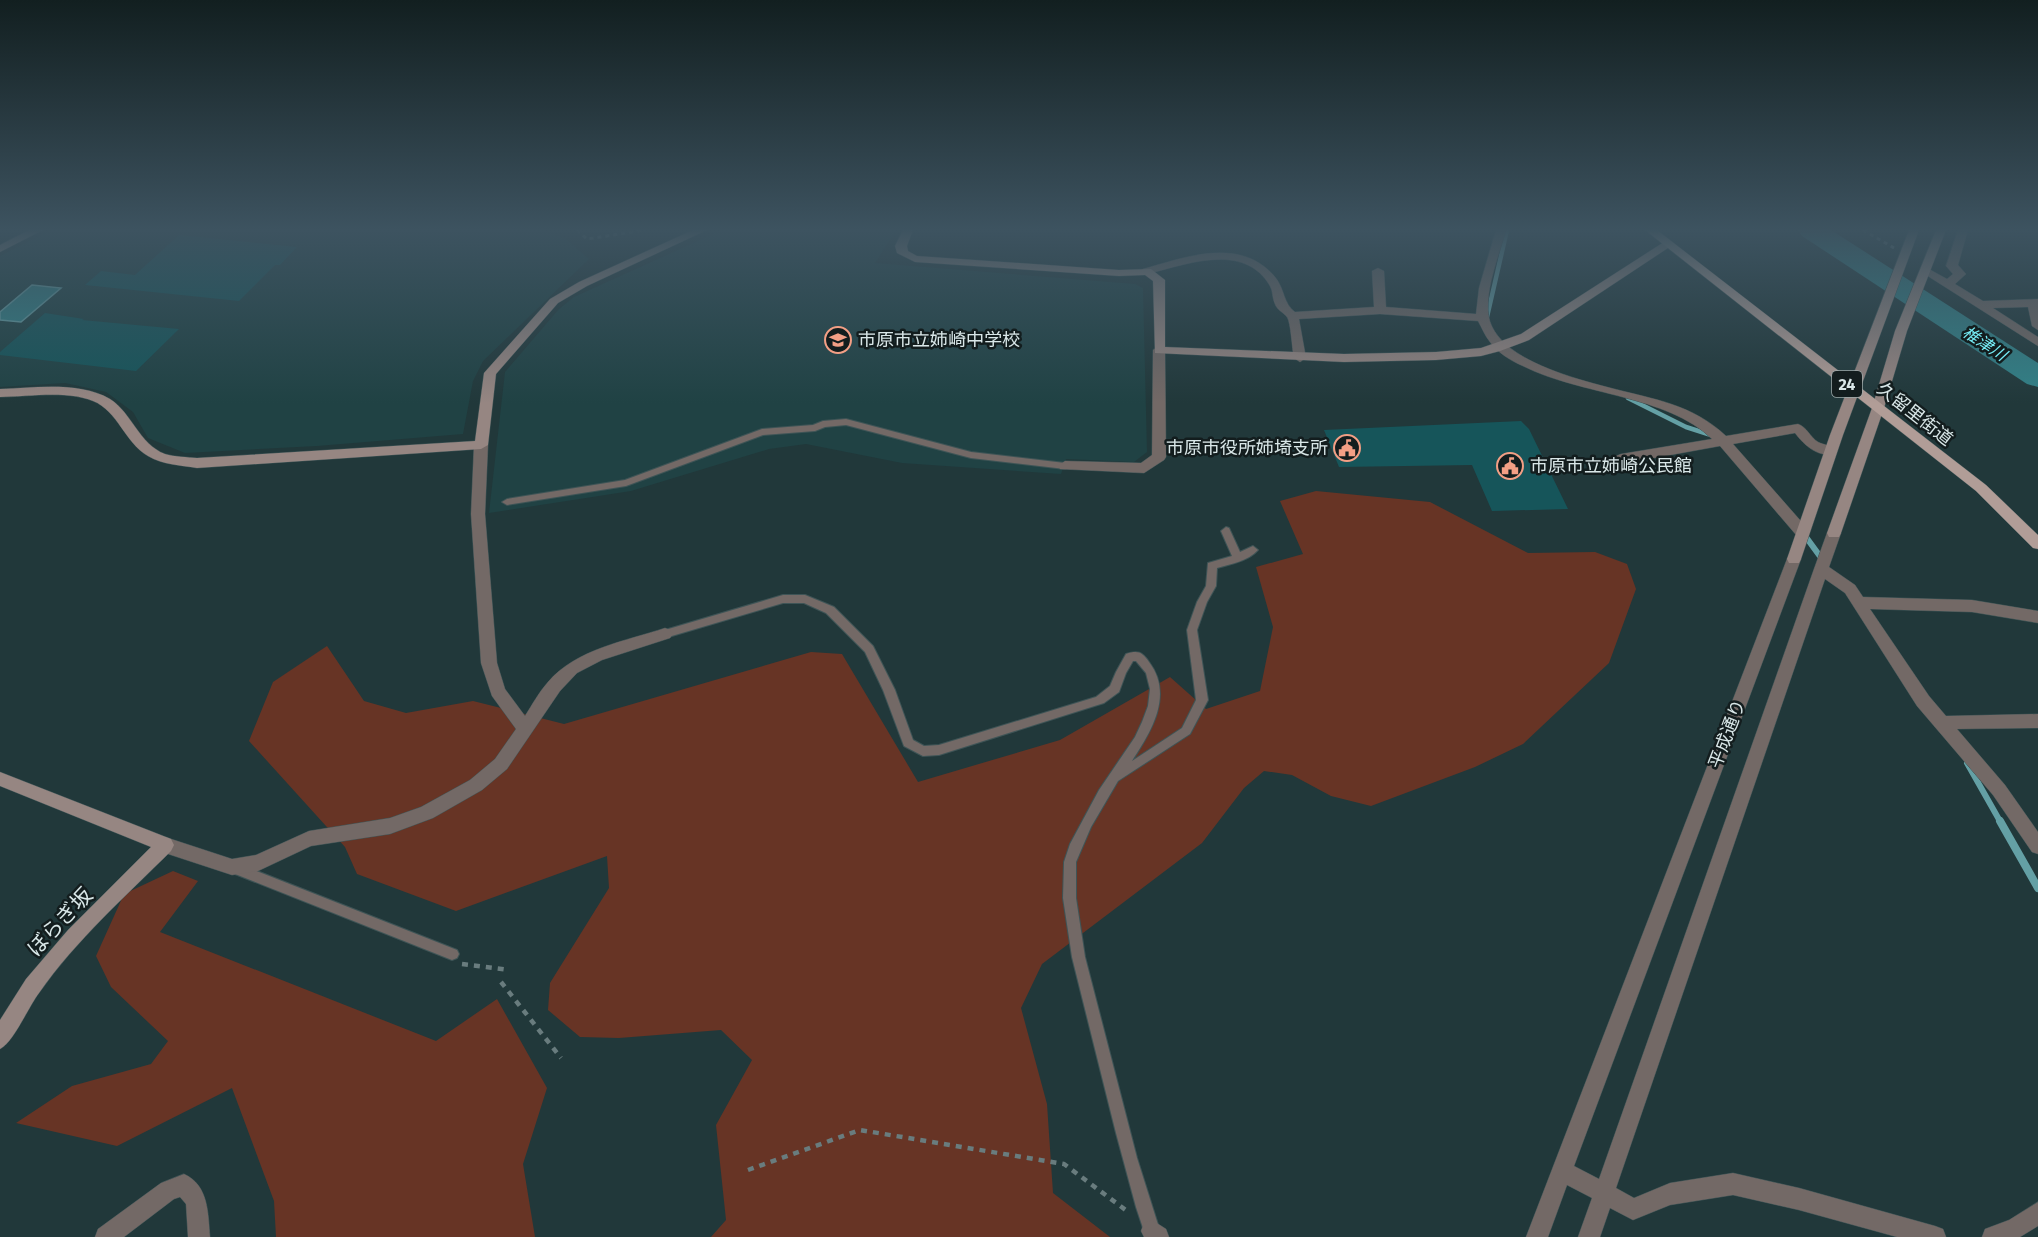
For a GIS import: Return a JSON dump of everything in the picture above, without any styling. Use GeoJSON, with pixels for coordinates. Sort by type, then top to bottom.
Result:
{"type":"FeatureCollection","features":[{"type":"Feature","properties":{"kind":"main road","name":"久留里街道"},"geometry":{"type":"LineString","coordinates":[[1724,288],[1981,488],[2038,544]]}},
{"type":"Feature","properties":{"kind":"street"},"geometry":{"type":"LineString","coordinates":[[524,728],[498,691],[489,663],[478,514],[481,445],[490,373],[554,301],[577,288]]}},
{"type":"Feature","properties":{"kind":"street"},"geometry":{"type":"LineString","coordinates":[[1065,466],[1144,468],[1159,457],[1159,288]]}},
{"type":"Feature","properties":{"kind":"street"},"geometry":{"type":"LineString","coordinates":[[1276,288],[1278,303],[1282,309],[1293,316],[1380,310],[1482,318]]}},
{"type":"Feature","properties":{"kind":"street"},"geometry":{"type":"LineString","coordinates":[[1379,288],[1380,310]]}},
{"type":"Feature","properties":{"kind":"street"},"geometry":{"type":"LineString","coordinates":[[1485,288],[1482,318],[1490,334],[1518,360],[1546,373],[1686,414],[1710,428],[1724,440],[1774,503],[1802,532]]}},
{"type":"Feature","properties":{"kind":"street"},"geometry":{"type":"LineString","coordinates":[[1159,350],[1343,359],[1449,356],[1504,348],[1601,288]]}},
{"type":"Feature","properties":{"kind":"street","name":"平成通り"},"geometry":{"type":"LineString","coordinates":[[1537,1237],[1794,559],[1830,451],[1855,390],[1891,288]]}},
{"type":"Feature","properties":{"kind":"street","name":"平成通り"},"geometry":{"type":"LineString","coordinates":[[1589,1237],[1878,408],[1901,331],[1920,288]]}},
{"type":"Feature","properties":{"kind":"street"},"geometry":{"type":"LineString","coordinates":[[1951,288],[2038,342]]}},
{"type":"Feature","properties":{"kind":"street"},"geometry":{"type":"LineString","coordinates":[[1979,305],[2036,303],[2038,326]]}},
{"type":"Feature","properties":{"kind":"street"},"geometry":{"type":"LineString","coordinates":[[1293,316],[1300,358]]}},
{"type":"Feature","properties":{"kind":"street"},"geometry":{"type":"LineString","coordinates":[[0,393],[56,393],[98,398],[117,412],[134,438],[159,457],[197,463],[481,445]]}},
{"type":"Feature","properties":{"kind":"street"},"geometry":{"type":"LineString","coordinates":[[1621,459],[1798,428],[1811,444],[1830,451]]}},
{"type":"Feature","properties":{"kind":"street"},"geometry":{"type":"LineString","coordinates":[[1821,569],[1850,589],[1891,655],[1942,723],[1999,790],[2038,846]]}},
{"type":"Feature","properties":{"kind":"street"},"geometry":{"type":"LineString","coordinates":[[1860,603],[1974,604],[2038,617]]}},
{"type":"Feature","properties":{"kind":"street"},"geometry":{"type":"LineString","coordinates":[[0,779],[165,845],[232,867],[258,863],[309,839],[390,826],[427,813],[476,785],[501,764],[554,686],[572,669],[597,656],[665,634]]}},
{"type":"Feature","properties":{"kind":"street"},"geometry":{"type":"LineString","coordinates":[[1942,723],[2038,721]]}},
{"type":"Feature","properties":{"kind":"street","name":"ぼらぎ坂"},"geometry":{"type":"LineString","coordinates":[[0,1039],[8,1022],[52,961],[165,845]]}},
{"type":"Feature","properties":{"kind":"street"},"geometry":{"type":"LineString","coordinates":[[1561,1170],[1633,1209],[1670,1194],[1733,1184],[1799,1199],[1935,1237]]}},
{"type":"Feature","properties":{"kind":"street"},"geometry":{"type":"LineString","coordinates":[[106,1237],[168,1190],[184,1185],[196,1200],[199,1237]]}},
{"type":"Feature","properties":{"kind":"street"},"geometry":{"type":"LineString","coordinates":[[1993,1237],[2016,1228],[2038,1213]]}},
{"type":"Feature","properties":{"kind":"lane"},"geometry":{"type":"LineString","coordinates":[[507,502],[626,483],[762,432],[815,428],[824,424],[846,422],[971,455],[1065,466]]}},
{"type":"Feature","properties":{"kind":"lane"},"geometry":{"type":"LineString","coordinates":[[1226,531],[1238,558]]}},
{"type":"Feature","properties":{"kind":"lane"},"geometry":{"type":"LineString","coordinates":[[1112,780],[1186,731],[1202,700],[1192,630],[1202,602],[1211,586],[1212,566],[1238,558],[1253,550]]}},
{"type":"Feature","properties":{"kind":"lane"},"geometry":{"type":"LineString","coordinates":[[665,634],[783,599],[805,599],[830,610],[869,649],[888,690],[908,743],[923,751],[939,750],[1100,700],[1115,689],[1130,657],[1139,656],[1149,665],[1155,679],[1156,694],[1146,731],[1112,780],[1070,861],[1069,894],[1078,952],[1137,1191],[1155,1234]]}},
{"type":"Feature","properties":{"kind":"lane"},"geometry":{"type":"LineString","coordinates":[[232,867],[453,959]]}},
{"type":"Feature","properties":{"kind":"path"},"geometry":{"type":"LineString","coordinates":[[453,959],[509,970]]}},
{"type":"Feature","properties":{"kind":"path"},"geometry":{"type":"LineString","coordinates":[[501,982],[561,1058]]}},
{"type":"Feature","properties":{"kind":"path"},"geometry":{"type":"LineString","coordinates":[[748,1170],[860,1130],[1064,1164],[1155,1234]]}},
{"type":"Feature","properties":{"kind":"shaded area"},"geometry":{"type":"Polygon","coordinates":[[[0,288],[559,288],[483,361],[473,381],[463,434],[317,446],[185,453],[148,438],[133,412],[106,392],[65,383],[0,387],[0,288]]]}},
{"type":"Feature","properties":{"kind":"shaded area","name":"市原市立姉崎中学校"},"geometry":{"type":"Polygon","coordinates":[[[594,288],[1142,288],[1147,452],[1134,462],[1066,459],[1061,474],[902,463],[806,444],[769,449],[631,491],[489,513],[505,372],[559,309],[574,297],[594,288]]]}},
{"type":"Feature","properties":{"kind":"shaded area"},"geometry":{"type":"Polygon","coordinates":[[[1316,491],[1430,502],[1528,553],[1595,552],[1627,564],[1636,589],[1609,663],[1523,744],[1475,767],[1371,806],[1331,796],[1292,775],[1264,771],[1244,788],[1202,843],[1042,964],[1021,1008],[1047,1104],[1053,1193],[1110,1237],[711,1237],[726,1220],[716,1125],[752,1060],[721,1030],[619,1038],[580,1037],[548,1010],[550,983],[609,888],[607,856],[456,911],[357,874],[345,847],[249,741],[273,682],[327,646],[364,701],[406,713],[473,701],[564,724],[811,652],[842,654],[918,782],[1060,740],[1170,677],[1206,709],[1260,691],[1273,627],[1256,567],[1303,554],[1280,501],[1316,491]]]}},
{"type":"Feature","properties":{"kind":"shaded area"},"geometry":{"type":"Polygon","coordinates":[[[173,871],[198,881],[160,932],[436,1041],[497,999],[547,1088],[523,1164],[535,1237],[276,1237],[274,1201],[232,1088],[117,1146],[16,1123],[72,1086],[151,1064],[168,1041],[111,987],[96,956],[124,894],[173,871]]]}},
{"type":"Feature","properties":{"kind":"water"},"geometry":{"type":"Polygon","coordinates":[[[29,288],[61,288],[21,322],[0,320],[0,312],[29,288]]]}},
{"type":"Feature","properties":{"kind":"building"},"geometry":{"type":"Polygon","coordinates":[[[111,288],[252,288],[239,301],[111,288]]]}},
{"type":"Feature","properties":{"kind":"building"},"geometry":{"type":"Polygon","coordinates":[[[45,313],[84,319],[82,320],[179,329],[136,371],[0,355],[0,352],[45,313]]]}},
{"type":"Feature","properties":{"kind":"building","name":"市原市立姉崎公民館"},"geometry":{"type":"Polygon","coordinates":[[[1521,421],[1529,429],[1568,509],[1492,511],[1472,465],[1339,467],[1324,430],[1521,421]]]}},
{"type":"Feature","properties":{"kind":"waterway"},"geometry":{"type":"LineString","coordinates":[[1487,317],[1494,288]]}},
{"type":"Feature","properties":{"kind":"waterway","name":"椎津川"},"geometry":{"type":"LineString","coordinates":[[1901,288],[2038,377]]}},
{"type":"Feature","properties":{"kind":"waterway"},"geometry":{"type":"LineString","coordinates":[[1628,398],[1686,427],[1711,435]]}},
{"type":"Feature","properties":{"kind":"waterway"},"geometry":{"type":"LineString","coordinates":[[1803,533],[1822,559]]}},
{"type":"Feature","properties":{"kind":"waterway"},"geometry":{"type":"LineString","coordinates":[[1967,763],[2001,823]]}},
{"type":"Feature","properties":{"kind":"waterway"},"geometry":{"type":"LineString","coordinates":[[2000,821],[2038,888]]}},
{"type":"Feature","properties":{"kind":"place","name":"市原市立姉崎中学校"},"geometry":{"type":"Point","coordinates":[838,340]}},
{"type":"Feature","properties":{"kind":"place","name":"市原市役所姉埼支所"},"geometry":{"type":"Point","coordinates":[1347,448]}},
{"type":"Feature","properties":{"kind":"place","name":"市原市立姉崎公民館"},"geometry":{"type":"Point","coordinates":[1510,466]}}]}
